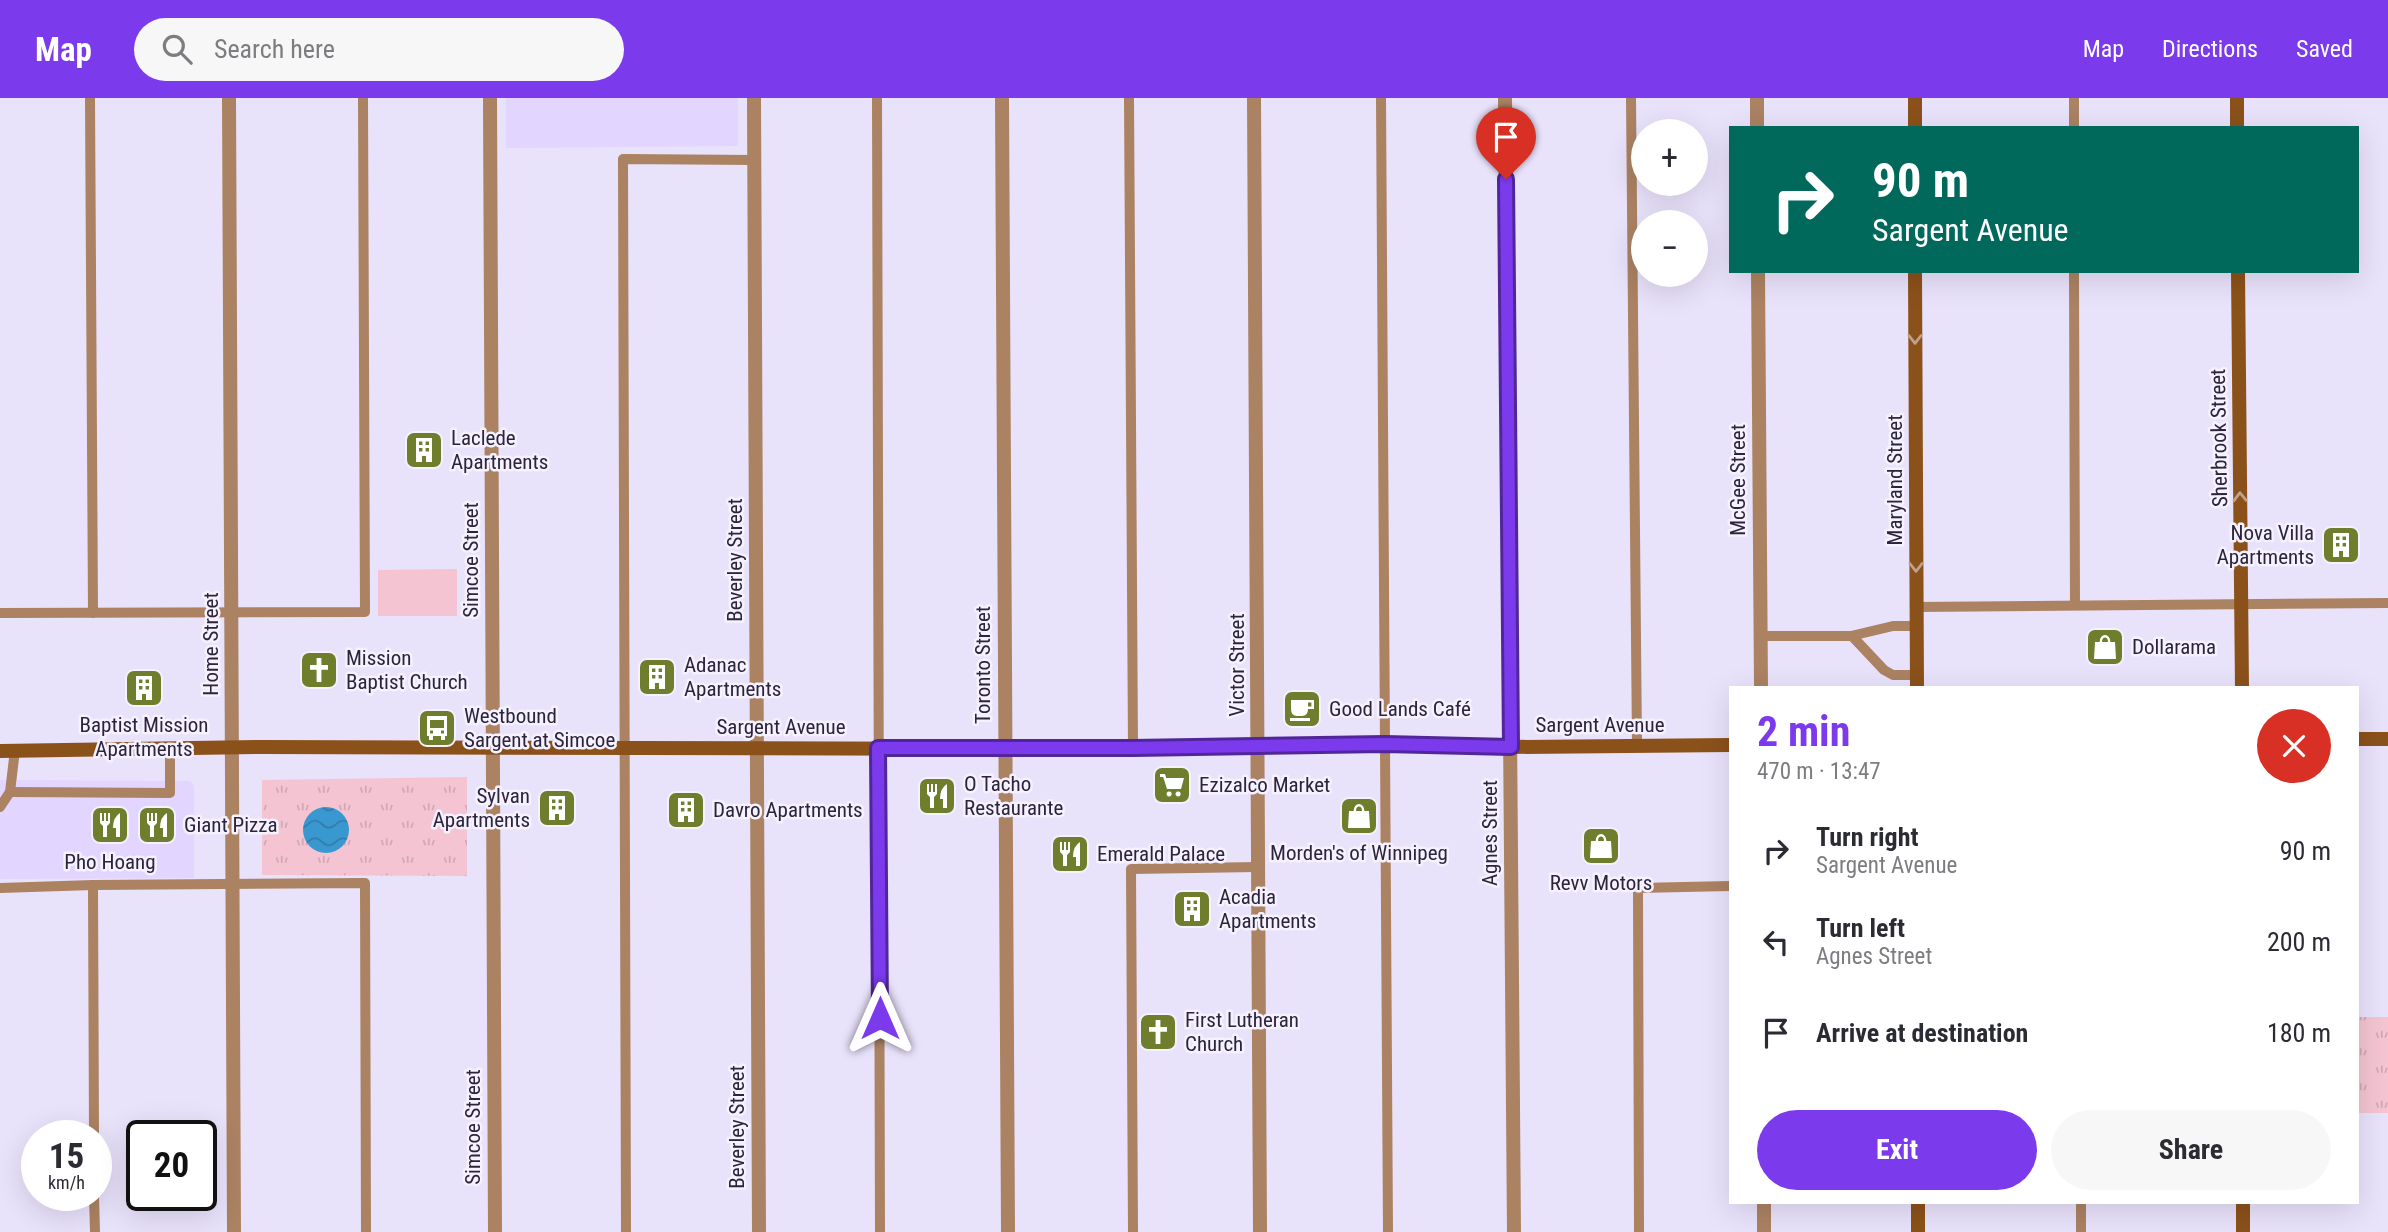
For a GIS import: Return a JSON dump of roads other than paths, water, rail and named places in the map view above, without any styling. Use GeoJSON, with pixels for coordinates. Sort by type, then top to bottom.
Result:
{"type":"FeatureCollection","features":[{"type":"Feature","properties":{"kind":"main road"},"geometry":{"type":"LineString","coordinates":[[1914,98],[1915,126]]}},
{"type":"Feature","properties":{"kind":"main road"},"geometry":{"type":"LineString","coordinates":[[2236,98],[2237,126]]}},
{"type":"Feature","properties":{"kind":"main road","name":"Maryland Street"},"geometry":{"type":"LineString","coordinates":[[1915,273],[1917,682]]}},
{"type":"Feature","properties":{"kind":"main road","name":"Sherbrook Street"},"geometry":{"type":"LineString","coordinates":[[2238,273],[2242,686]]}},
{"type":"Feature","properties":{"kind":"main road"},"geometry":{"type":"LineString","coordinates":[[2359,739],[2388,739]]}},
{"type":"Feature","properties":{"kind":"main road","name":"Sargent Avenue"},"geometry":{"type":"LineString","coordinates":[[0,751],[232,747],[1133,748],[1385,744],[1511,747],[1729,746]]}},
{"type":"Feature","properties":{"kind":"main road"},"geometry":{"type":"LineString","coordinates":[[1918,1204],[1918,1232]]}},
{"type":"Feature","properties":{"kind":"main road"},"geometry":{"type":"LineString","coordinates":[[2243,1204],[2243,1232]]}},
{"type":"Feature","properties":{"kind":"street","name":"Home Street"},"geometry":{"type":"LineString","coordinates":[[229,98],[234,1232]]}},
{"type":"Feature","properties":{"kind":"street","name":"Simcoe Street"},"geometry":{"type":"LineString","coordinates":[[490,98],[495,1232]]}},
{"type":"Feature","properties":{"kind":"street","name":"Beverley Street"},"geometry":{"type":"LineString","coordinates":[[754,98],[759,1232]]}},
{"type":"Feature","properties":{"kind":"street","name":"Toronto Street"},"geometry":{"type":"LineString","coordinates":[[1002,98],[1008,1232]]}},
{"type":"Feature","properties":{"kind":"street","name":"Victor Street"},"geometry":{"type":"LineString","coordinates":[[1254,98],[1261,1232]]}},
{"type":"Feature","properties":{"kind":"street","name":"Agnes Street"},"geometry":{"type":"LineString","coordinates":[[1505,98],[1514,1232]]}},
{"type":"Feature","properties":{"kind":"street"},"geometry":{"type":"LineString","coordinates":[[1757,98],[1757,126]]}},
{"type":"Feature","properties":{"kind":"street","name":"McGee Street"},"geometry":{"type":"LineString","coordinates":[[1758,273],[1761,686]]}},
{"type":"Feature","properties":{"kind":"street"},"geometry":{"type":"LineString","coordinates":[[1763,1204],[1764,1232]]}},
{"type":"Feature","properties":{"kind":"lane"},"geometry":{"type":"LineString","coordinates":[[90,98],[93,613]]}},
{"type":"Feature","properties":{"kind":"lane"},"geometry":{"type":"LineString","coordinates":[[0,613],[365,612],[363,98]]}},
{"type":"Feature","properties":{"kind":"lane"},"geometry":{"type":"LineString","coordinates":[[877,98],[880,1232]]}},
{"type":"Feature","properties":{"kind":"lane"},"geometry":{"type":"LineString","coordinates":[[1129,98],[1133,748]]}},
{"type":"Feature","properties":{"kind":"lane"},"geometry":{"type":"LineString","coordinates":[[1381,98],[1388,1232]]}},
{"type":"Feature","properties":{"kind":"lane"},"geometry":{"type":"LineString","coordinates":[[1631,98],[1637,746]]}},
{"type":"Feature","properties":{"kind":"lane"},"geometry":{"type":"LineString","coordinates":[[2074,98],[2074,126]]}},
{"type":"Feature","properties":{"kind":"lane"},"geometry":{"type":"LineString","coordinates":[[626,1232],[622,159],[754,160]]}},
{"type":"Feature","properties":{"kind":"lane"},"geometry":{"type":"LineString","coordinates":[[2074,273],[2076,605]]}},
{"type":"Feature","properties":{"kind":"lane"},"geometry":{"type":"LineString","coordinates":[[1916,607],[2388,603]]}},
{"type":"Feature","properties":{"kind":"lane"},"geometry":{"type":"LineString","coordinates":[[1760,636],[1852,635],[1893,626],[1916,626]]}},
{"type":"Feature","properties":{"kind":"lane"},"geometry":{"type":"LineString","coordinates":[[1852,635],[1884,670],[1917,682]]}},
{"type":"Feature","properties":{"kind":"lane"},"geometry":{"type":"LineString","coordinates":[[10,792],[170,793],[170,749]]}},
{"type":"Feature","properties":{"kind":"lane"},"geometry":{"type":"LineString","coordinates":[[0,807],[10,792],[15,750]]}},
{"type":"Feature","properties":{"kind":"lane"},"geometry":{"type":"LineString","coordinates":[[1133,1232],[1131,869],[1257,867]]}},
{"type":"Feature","properties":{"kind":"lane"},"geometry":{"type":"LineString","coordinates":[[0,888],[365,883],[366,1232]]}},
{"type":"Feature","properties":{"kind":"lane"},"geometry":{"type":"LineString","coordinates":[[93,885],[94,1120]]}},
{"type":"Feature","properties":{"kind":"lane"},"geometry":{"type":"LineString","coordinates":[[1639,1232],[1638,888],[1729,886]]}},
{"type":"Feature","properties":{"kind":"lane"},"geometry":{"type":"LineString","coordinates":[[2081,1204],[2081,1232]]}},
{"type":"Feature","properties":{"kind":"lane"},"geometry":{"type":"LineString","coordinates":[[94,1211],[95,1232]]}},
{"type":"Feature","properties":{"kind":"water"},"geometry":{"type":"Polygon","coordinates":[[[326,807],[343,813],[349,830],[343,847],[326,853],[309,847],[303,830],[309,813],[326,807]]]}},
{"type":"Feature","properties":{"kind":"place","name":"Laclede Apartments"},"geometry":{"type":"Point","coordinates":[424,450]}},
{"type":"Feature","properties":{"kind":"place","name":"Nova Villa Apartments"},"geometry":{"type":"Point","coordinates":[2341,545]}},
{"type":"Feature","properties":{"kind":"place","name":"Dollarama"},"geometry":{"type":"Point","coordinates":[2105,647]}},
{"type":"Feature","properties":{"kind":"place","name":"Mission Baptist Church"},"geometry":{"type":"Point","coordinates":[319,670]}},
{"type":"Feature","properties":{"kind":"place","name":"Adanac Apartments"},"geometry":{"type":"Point","coordinates":[657,677]}},
{"type":"Feature","properties":{"kind":"place","name":"Baptist Mission Apartments"},"geometry":{"type":"Point","coordinates":[144,688]}},
{"type":"Feature","properties":{"kind":"place","name":"Good Lands Café"},"geometry":{"type":"Point","coordinates":[1302,709]}},
{"type":"Feature","properties":{"kind":"place","name":"Westbound Sargent at Simcoe"},"geometry":{"type":"Point","coordinates":[437,728]}},
{"type":"Feature","properties":{"kind":"place","name":"Ezizalco Market"},"geometry":{"type":"Point","coordinates":[1172,785]}},
{"type":"Feature","properties":{"kind":"place","name":"O Tacho Restaurante"},"geometry":{"type":"Point","coordinates":[937,796]}},
{"type":"Feature","properties":{"kind":"place","name":"Sylvan Apartments"},"geometry":{"type":"Point","coordinates":[557,808]}},
{"type":"Feature","properties":{"kind":"place","name":"Davro Apartments"},"geometry":{"type":"Point","coordinates":[686,810]}},
{"type":"Feature","properties":{"kind":"place","name":"Morden's of Winnipeg"},"geometry":{"type":"Point","coordinates":[1359,816]}},
{"type":"Feature","properties":{"kind":"place","name":"Pho Hoang"},"geometry":{"type":"Point","coordinates":[110,825]}},
{"type":"Feature","properties":{"kind":"place","name":"Giant Pizza"},"geometry":{"type":"Point","coordinates":[157,825]}},
{"type":"Feature","properties":{"kind":"place","name":"Revv Motors"},"geometry":{"type":"Point","coordinates":[1601,846]}},
{"type":"Feature","properties":{"kind":"place","name":"Emerald Palace"},"geometry":{"type":"Point","coordinates":[1070,854]}},
{"type":"Feature","properties":{"kind":"place","name":"Acadia Apartments"},"geometry":{"type":"Point","coordinates":[1192,909]}},
{"type":"Feature","properties":{"kind":"place","name":"First Lutheran Church"},"geometry":{"type":"Point","coordinates":[1158,1032]}}]}
